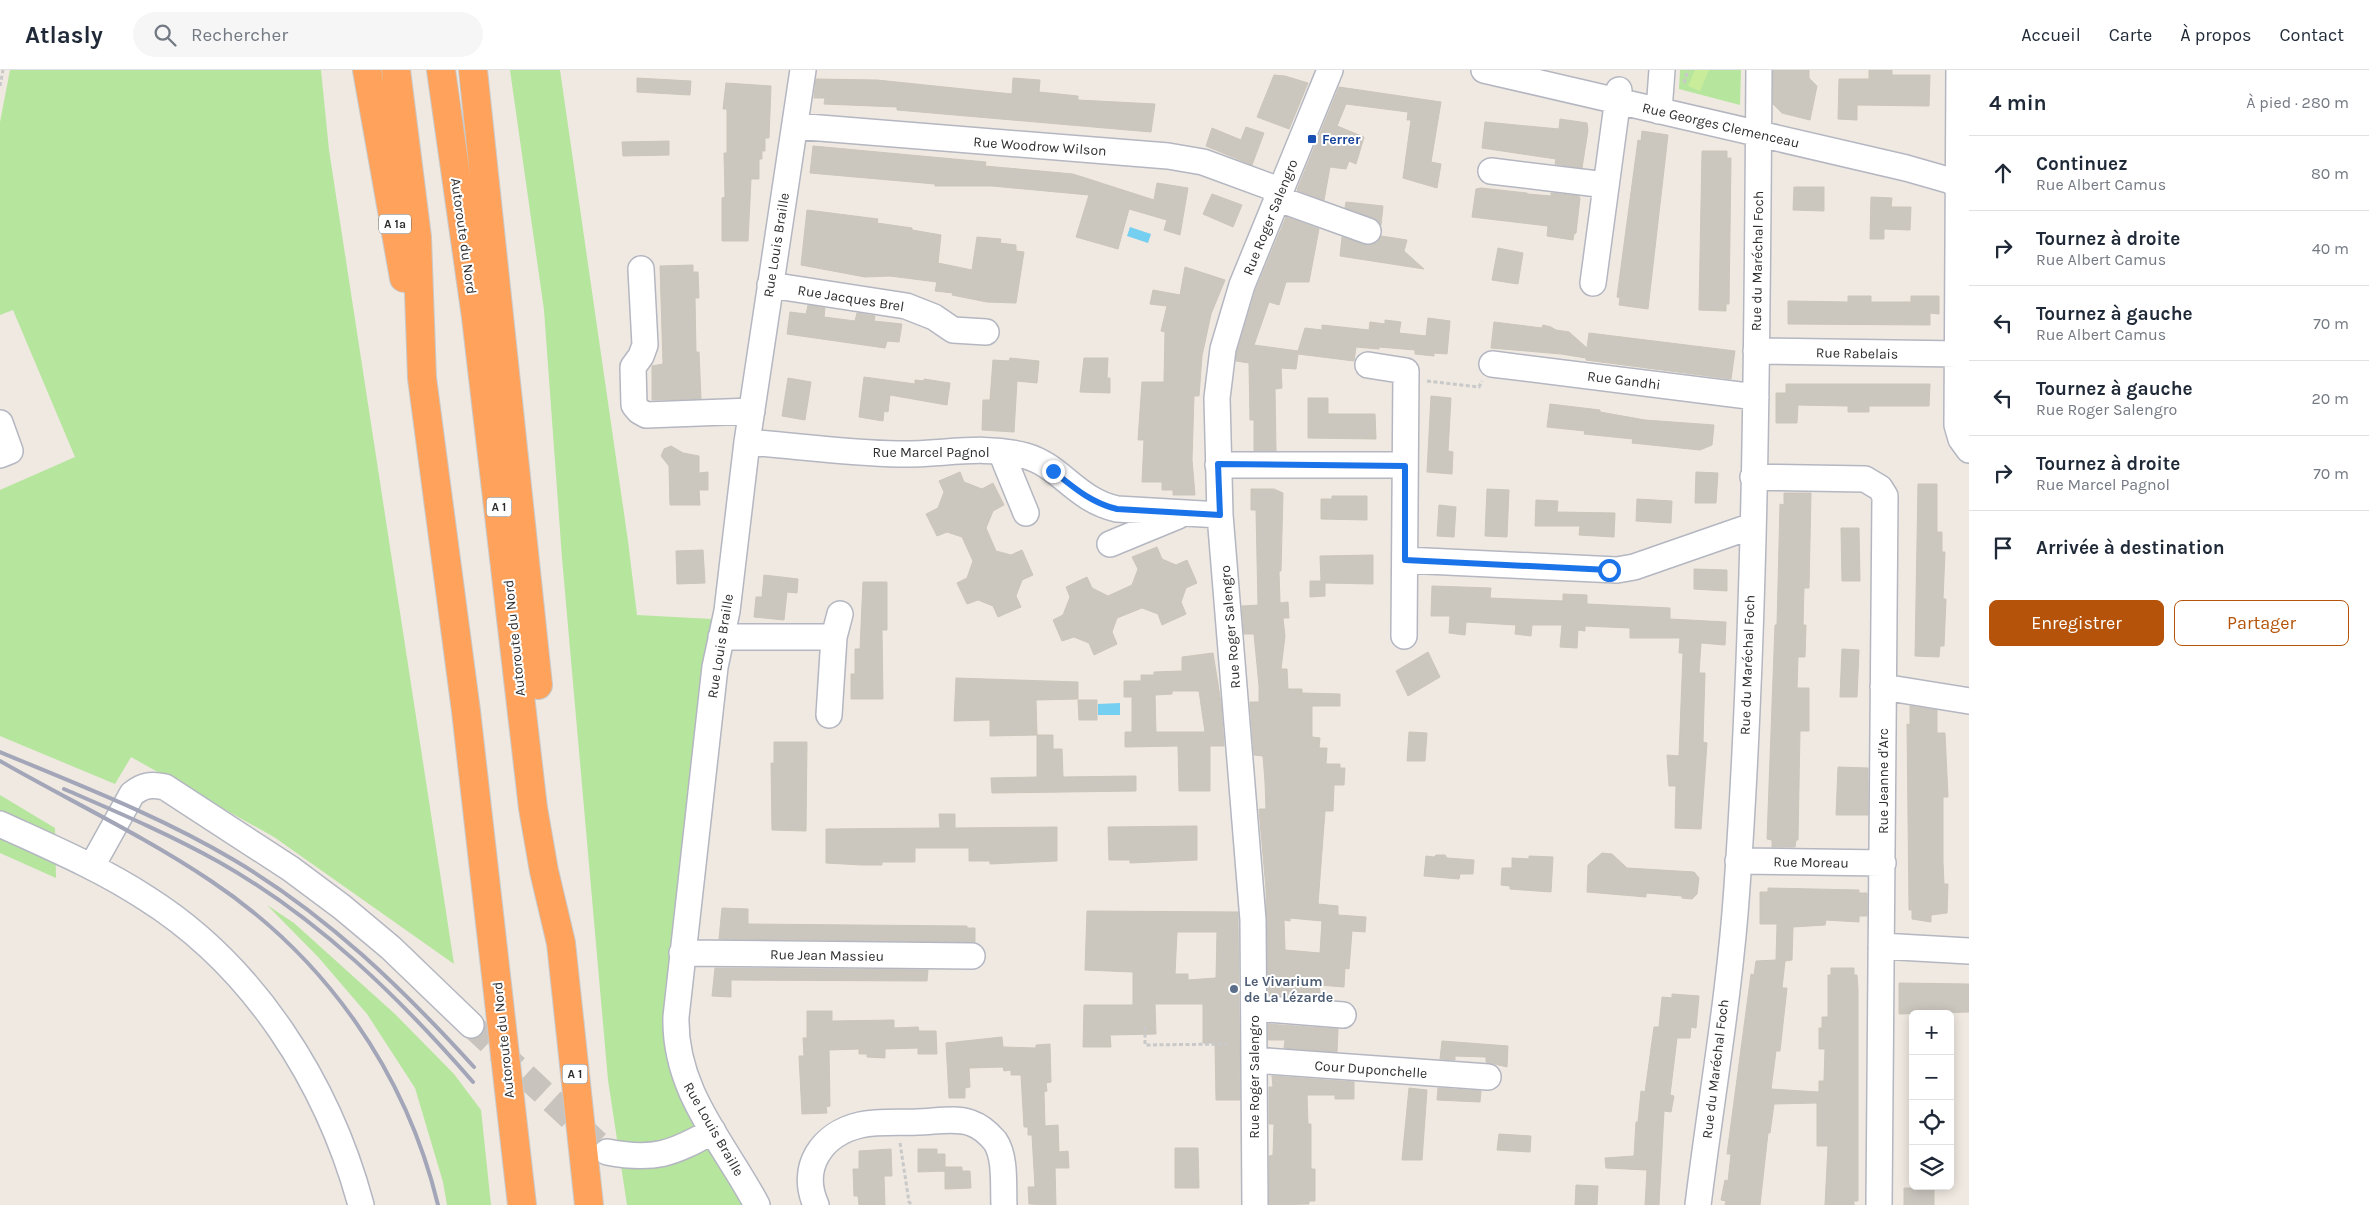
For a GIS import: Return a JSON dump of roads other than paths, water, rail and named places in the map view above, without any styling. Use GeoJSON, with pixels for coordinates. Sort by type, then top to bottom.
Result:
{"type":"FeatureCollection","features":[{"type":"Feature","properties":{"kind":"highway","name":"A 1a"},"geometry":{"type":"LineString","coordinates":[[367,70],[422,378]]}},
{"type":"Feature","properties":{"kind":"highway","name":"Autoroute du Nord"},"geometry":{"type":"LineString","coordinates":[[396,70],[417,237],[422,378],[466,711],[522,1205]]}},
{"type":"Feature","properties":{"kind":"highway","name":"Autoroute du Nord"},"geometry":{"type":"LineString","coordinates":[[441,70],[479,347],[533,808],[544,871],[561,943],[589,1205]]}},
{"type":"Feature","properties":{"kind":"highway"},"geometry":{"type":"LineString","coordinates":[[473,70],[553,818],[560,892],[561,943]]}},
{"type":"Feature","properties":{"kind":"street","name":"Rue Louis Braille"},"geometry":{"type":"LineString","coordinates":[[757,1205],[690,1091],[677,1047],[676,1009],[716,667],[727,606],[747,442],[803,70]]}},
{"type":"Feature","properties":{"kind":"street","name":"Rue Roger Salengro"},"geometry":{"type":"LineString","coordinates":[[1255,1205],[1251,889],[1220,515],[1217,398],[1223,349],[1242,285],[1330,70]]}},
{"type":"Feature","properties":{"kind":"street","name":"Rue Georges Clemenceau"},"geometry":{"type":"LineString","coordinates":[[1484,70],[1618,95]]}},
{"type":"Feature","properties":{"kind":"street","name":"Rue Georges Clemenceau"},"geometry":{"type":"LineString","coordinates":[[1534,70],[1618,95],[1963,180]]}},
{"type":"Feature","properties":{"kind":"street"},"geometry":{"type":"LineString","coordinates":[[1659,105],[1662,70]]}},
{"type":"Feature","properties":{"kind":"street","name":"Rue du Maréchal Foch"},"geometry":{"type":"LineString","coordinates":[[1698,1205],[1733,930],[1738,861],[1754,477],[1759,70]]}},
{"type":"Feature","properties":{"kind":"street"},"geometry":{"type":"LineString","coordinates":[[1959,70],[1963,180],[1957,425],[1961,440],[1969,450]]}},
{"type":"Feature","properties":{"kind":"street"},"geometry":{"type":"LineString","coordinates":[[1593,283],[1618,95]]}},
{"type":"Feature","properties":{"kind":"street","name":"Rue Woodrow Wilson"},"geometry":{"type":"LineString","coordinates":[[795,126],[1168,156],[1203,162],[1368,231]]}},
{"type":"Feature","properties":{"kind":"street"},"geometry":{"type":"LineString","coordinates":[[1491,172],[1606,185]]}},
{"type":"Feature","properties":{"kind":"street"},"geometry":{"type":"LineString","coordinates":[[641,269],[645,344],[641,356],[633,367],[634,405],[639,412],[646,415],[752,411]]}},
{"type":"Feature","properties":{"kind":"street","name":"Rue Jacques Brel"},"geometry":{"type":"LineString","coordinates":[[770,285],[897,304],[934,317],[953,330],[986,332]]}},
{"type":"Feature","properties":{"kind":"street","name":"Rue Rabelais"},"geometry":{"type":"LineString","coordinates":[[1756,351],[1959,354]]}},
{"type":"Feature","properties":{"kind":"street","name":"Rue Gandhi"},"geometry":{"type":"LineString","coordinates":[[1492,364],[1756,397]]}},
{"type":"Feature","properties":{"kind":"street"},"geometry":{"type":"LineString","coordinates":[[1368,365],[1406,371],[1404,636]]}},
{"type":"Feature","properties":{"kind":"street"},"geometry":{"type":"LineString","coordinates":[[0,423],[10,451],[0,455]]}},
{"type":"Feature","properties":{"kind":"street","name":"Rue Marcel Pagnol"},"geometry":{"type":"LineString","coordinates":[[747,442],[897,454],[968,449],[1001,452],[1038,461],[1087,498],[1102,506],[1117,509],[1220,515]]}},
{"type":"Feature","properties":{"kind":"street"},"geometry":{"type":"LineString","coordinates":[[1001,452],[1026,513]]}},
{"type":"Feature","properties":{"kind":"street"},"geometry":{"type":"LineString","coordinates":[[1218,464],[1405,466]]}},
{"type":"Feature","properties":{"kind":"street","name":"Rue Jeanne d'Arc"},"geometry":{"type":"LineString","coordinates":[[1754,477],[1865,479],[1876,484],[1883,492],[1885,508],[1879,1205]]}},
{"type":"Feature","properties":{"kind":"street"},"geometry":{"type":"LineString","coordinates":[[1110,544],[1185,513]]}},
{"type":"Feature","properties":{"kind":"street"},"geometry":{"type":"LineString","coordinates":[[1405,560],[1617,570],[1634,567],[1752,526]]}},
{"type":"Feature","properties":{"kind":"street"},"geometry":{"type":"LineString","coordinates":[[721,638],[837,625],[830,715]]}},
{"type":"Feature","properties":{"kind":"street"},"geometry":{"type":"LineString","coordinates":[[1883,687],[1969,700]]}},
{"type":"Feature","properties":{"kind":"street"},"geometry":{"type":"LineString","coordinates":[[92,866],[132,794],[149,785],[165,788],[291,869],[342,907],[391,948],[471,1025]]}},
{"type":"Feature","properties":{"kind":"street"},"geometry":{"type":"LineString","coordinates":[[0,824],[92,866],[146,898],[181,923],[218,954],[246,983],[273,1020],[320,1097],[350,1167],[361,1205]]}},
{"type":"Feature","properties":{"kind":"street","name":"Rue Moreau"},"geometry":{"type":"LineString","coordinates":[[1738,861],[1883,863]]}},
{"type":"Feature","properties":{"kind":"street"},"geometry":{"type":"LineString","coordinates":[[1880,946],[1969,951]]}},
{"type":"Feature","properties":{"kind":"street","name":"Rue Jean Massieu"},"geometry":{"type":"LineString","coordinates":[[682,953],[972,956]]}},
{"type":"Feature","properties":{"kind":"street"},"geometry":{"type":"LineString","coordinates":[[1254,1008],[1344,1015]]}},
{"type":"Feature","properties":{"kind":"street","name":"Cour Duponchelle"},"geometry":{"type":"LineString","coordinates":[[1254,1060],[1488,1077]]}},
{"type":"Feature","properties":{"kind":"street"},"geometry":{"type":"LineString","coordinates":[[816,1205],[810,1184],[810,1169],[822,1145],[842,1132],[860,1125],[964,1121],[983,1130],[994,1141],[1000,1152],[1004,1205]]}},
{"type":"Feature","properties":{"kind":"street"},"geometry":{"type":"LineString","coordinates":[[607,1152],[634,1158],[666,1154],[712,1131]]}},
{"type":"Feature","properties":{"kind":"water"},"geometry":{"type":"Polygon","coordinates":[[[1130,227],[1151,234],[1148,243],[1127,236],[1130,227]]]}},
{"type":"Feature","properties":{"kind":"water"},"geometry":{"type":"Polygon","coordinates":[[[1120,703],[1120,715],[1098,715],[1098,704],[1120,703]]]}},
{"type":"Feature","properties":{"kind":"tunnel"},"geometry":{"type":"LineString","coordinates":[[471,1025],[607,1152]]}},
{"type":"Feature","properties":{"kind":"railway"},"geometry":{"type":"LineString","coordinates":[[0,752],[148,815],[206,844],[268,881],[301,904],[362,954],[419,1009],[474,1067]]}},
{"type":"Feature","properties":{"kind":"railway"},"geometry":{"type":"LineString","coordinates":[[0,761],[186,865],[252,911],[290,945],[324,982],[355,1022],[382,1064],[405,1109],[424,1156],[438,1205]]}},
{"type":"Feature","properties":{"kind":"railway"},"geometry":{"type":"LineString","coordinates":[[64,789],[143,824],[219,862],[290,908],[355,961],[386,990],[445,1050],[473,1082]]}},
{"type":"Feature","properties":{"kind":"place","name":"Ferrer"},"geometry":{"type":"Point","coordinates":[1312,139]}},
{"type":"Feature","properties":{"kind":"place","name":"Le Vivarium de La Lézarde"},"geometry":{"type":"Point","coordinates":[1234,989]}}]}
